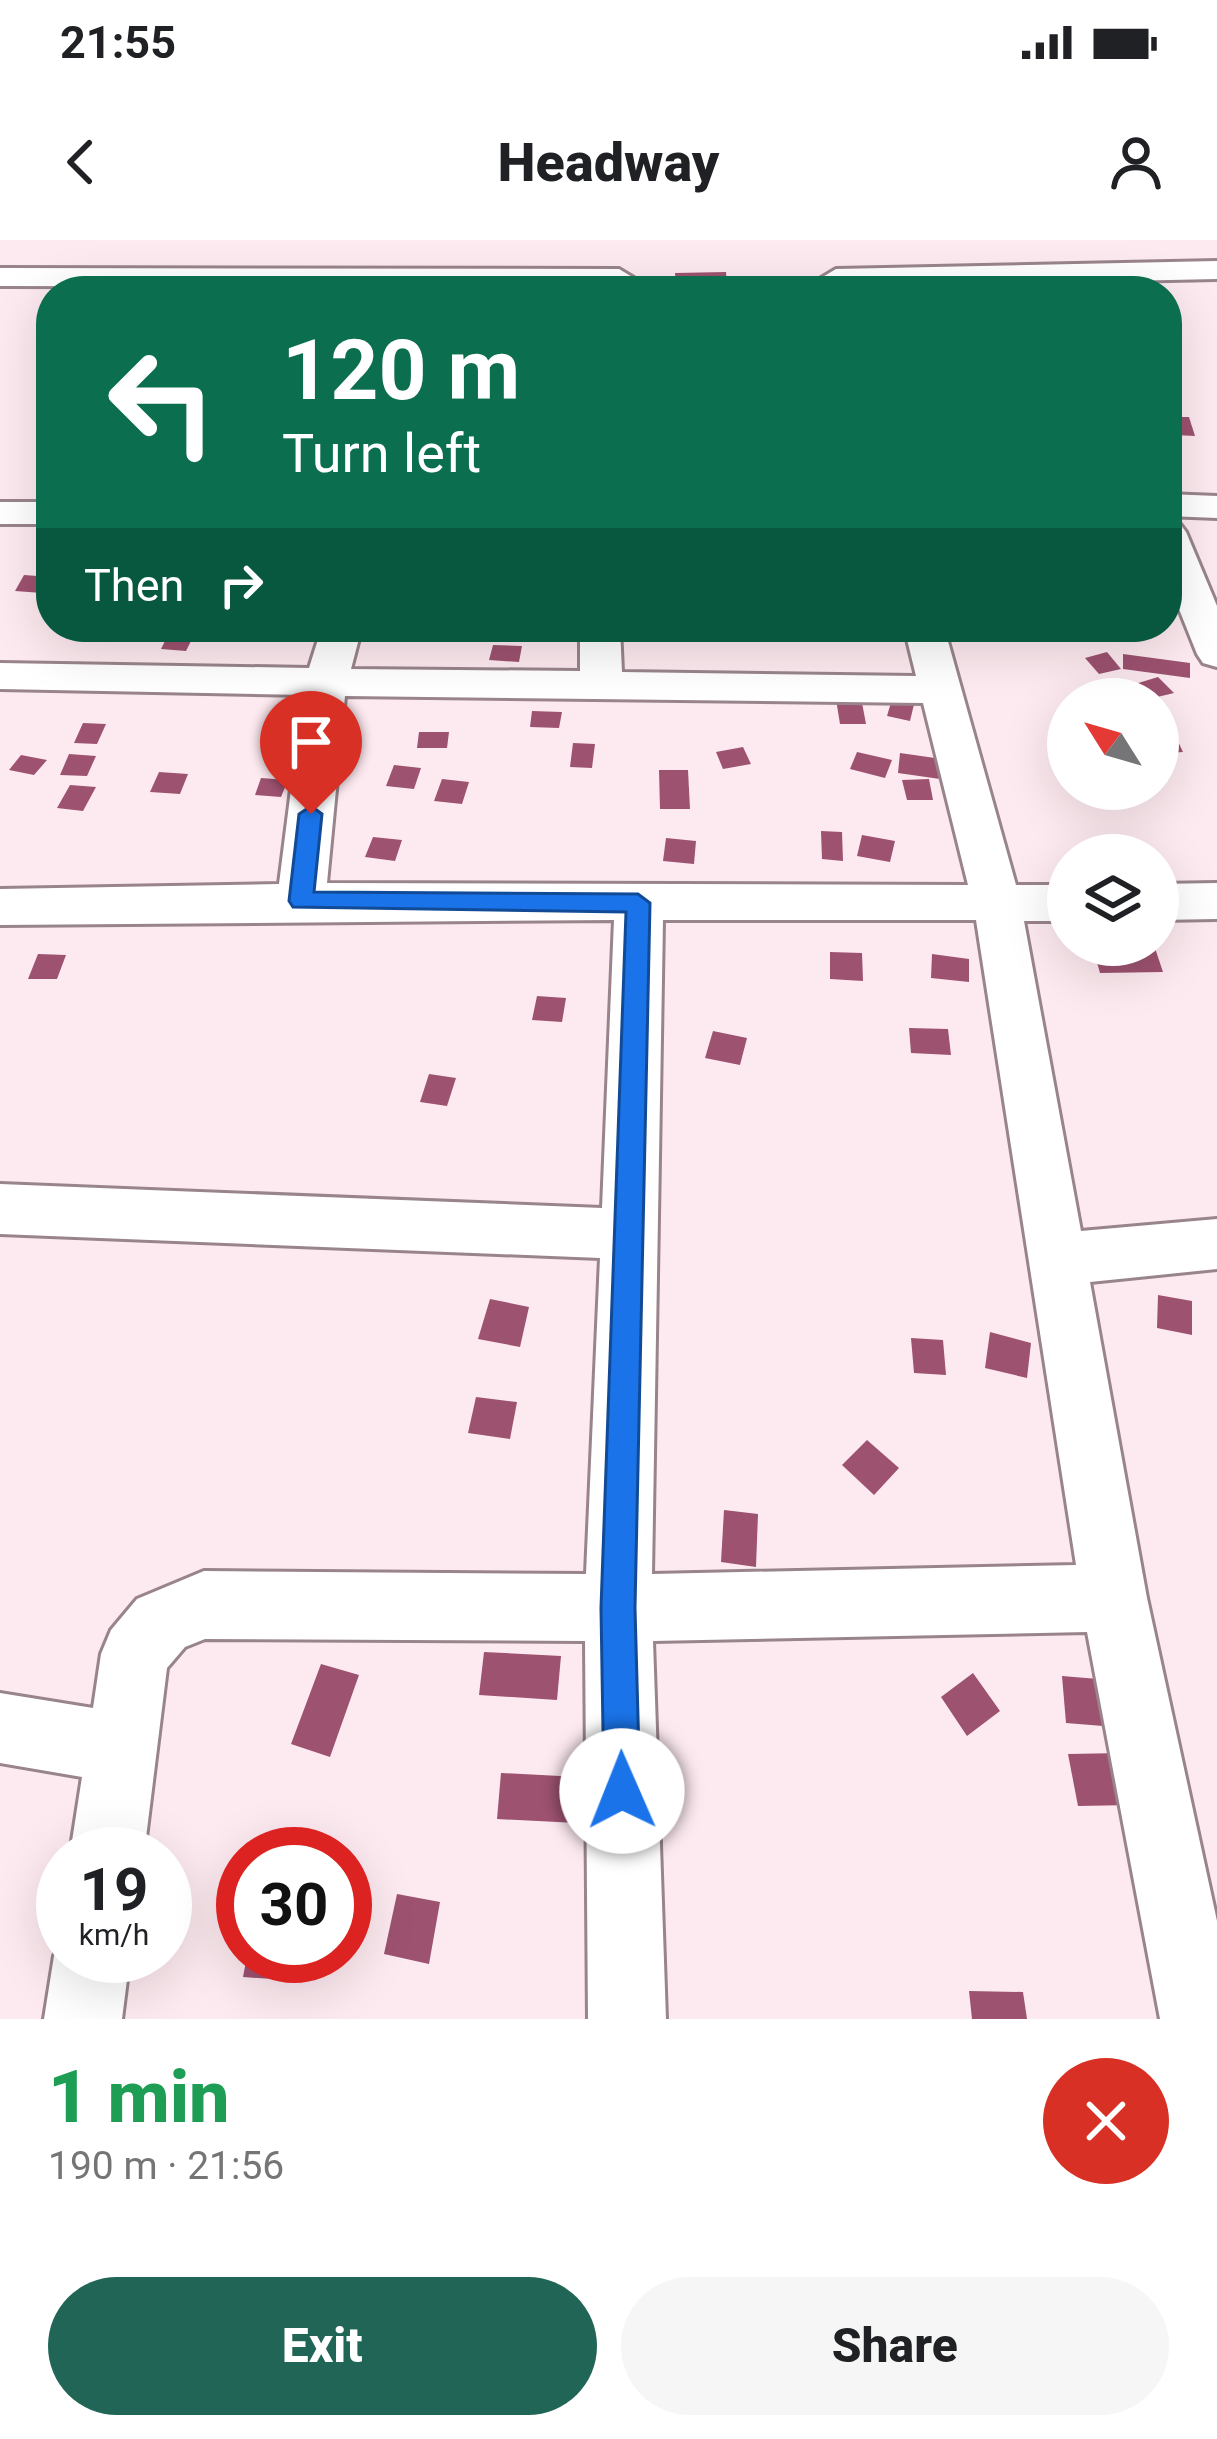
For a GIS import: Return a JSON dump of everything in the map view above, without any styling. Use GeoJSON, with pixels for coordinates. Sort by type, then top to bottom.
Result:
{"type":"FeatureCollection","features":[{"type":"Feature","properties":{"kind":"street"},"geometry":{"type":"LineString","coordinates":[[209,276],[223,240]]}},
{"type":"Feature","properties":{"kind":"street"},"geometry":{"type":"LineString","coordinates":[[617,240],[619,276]]}},
{"type":"Feature","properties":{"kind":"street"},"geometry":{"type":"LineString","coordinates":[[834,240],[837,276]]}},
{"type":"Feature","properties":{"kind":"street"},"geometry":{"type":"LineString","coordinates":[[1138,276],[1217,270]]}},
{"type":"Feature","properties":{"kind":"street"},"geometry":{"type":"LineString","coordinates":[[0,277],[36,278]]}},
{"type":"Feature","properties":{"kind":"street"},"geometry":{"type":"LineString","coordinates":[[1182,506],[1217,507]]}},
{"type":"Feature","properties":{"kind":"street"},"geometry":{"type":"LineString","coordinates":[[0,513],[36,514]]}},
{"type":"Feature","properties":{"kind":"street"},"geometry":{"type":"LineString","coordinates":[[1182,567],[1216,646]]}},
{"type":"Feature","properties":{"kind":"street"},"geometry":{"type":"LineString","coordinates":[[302,901],[325,686],[338,642]]}},
{"type":"Feature","properties":{"kind":"street"},"geometry":{"type":"LineString","coordinates":[[600,642],[601,682]]}},
{"type":"Feature","properties":{"kind":"street"},"geometry":{"type":"LineString","coordinates":[[928,642],[997,904],[1114,1598],[1199,2019]]}},
{"type":"Feature","properties":{"kind":"street"},"geometry":{"type":"LineString","coordinates":[[0,676],[325,686],[601,682],[939,690]]}},
{"type":"Feature","properties":{"kind":"street"},"geometry":{"type":"LineString","coordinates":[[0,908],[302,901],[1047,903]]}},
{"type":"Feature","properties":{"kind":"street"},"geometry":{"type":"LineString","coordinates":[[1179,902],[1217,902]]}},
{"type":"Feature","properties":{"kind":"street"},"geometry":{"type":"LineString","coordinates":[[627,2019],[618,1608],[638,903]]}},
{"type":"Feature","properties":{"kind":"street"},"geometry":{"type":"LineString","coordinates":[[0,1209],[629,1233]]}},
{"type":"Feature","properties":{"kind":"street"},"geometry":{"type":"LineString","coordinates":[[1057,1259],[1217,1244]]}},
{"type":"Feature","properties":{"kind":"street"},"geometry":{"type":"LineString","coordinates":[[110,1827],[135,1654],[161,1623],[204,1604],[618,1608],[1114,1598]]}},
{"type":"Feature","properties":{"kind":"street"},"geometry":{"type":"LineString","coordinates":[[0,1728],[122,1748]]}},
{"type":"Feature","properties":{"kind":"street"},"geometry":{"type":"LineString","coordinates":[[83,2019],[88,1983]]}},
{"type":"Feature","properties":{"kind":"building"},"geometry":{"type":"Polygon","coordinates":[[[726,272],[726,276],[675,276],[726,272]]]}},
{"type":"Feature","properties":{"kind":"building"},"geometry":{"type":"Polygon","coordinates":[[[1182,417],[1189,417],[1195,436],[1182,435],[1182,417]]]}},
{"type":"Feature","properties":{"kind":"building"},"geometry":{"type":"Polygon","coordinates":[[[24,575],[36,576],[36,593],[15,591],[24,575]]]}},
{"type":"Feature","properties":{"kind":"building"},"geometry":{"type":"Polygon","coordinates":[[[164,642],[190,642],[186,651],[161,649],[164,642]]]}},
{"type":"Feature","properties":{"kind":"building"},"geometry":{"type":"Polygon","coordinates":[[[493,645],[522,646],[519,662],[489,660],[493,645]]]}},
{"type":"Feature","properties":{"kind":"building"},"geometry":{"type":"Polygon","coordinates":[[[1107,652],[1121,669],[1099,674],[1085,658],[1107,652]]]}},
{"type":"Feature","properties":{"kind":"building"},"geometry":{"type":"Polygon","coordinates":[[[1123,654],[1190,663],[1190,678],[1123,669],[1123,654]]]}},
{"type":"Feature","properties":{"kind":"building"},"geometry":{"type":"Polygon","coordinates":[[[834,687],[859,687],[866,724],[840,724],[834,687]]]}},
{"type":"Feature","properties":{"kind":"building"},"geometry":{"type":"Polygon","coordinates":[[[894,692],[916,696],[910,721],[887,716],[894,692]]]}},
{"type":"Feature","properties":{"kind":"building"},"geometry":{"type":"Polygon","coordinates":[[[532,711],[562,712],[559,728],[530,727],[532,711]]]}},
{"type":"Feature","properties":{"kind":"building"},"geometry":{"type":"Polygon","coordinates":[[[83,723],[106,724],[97,744],[74,743],[83,723]]]}},
{"type":"Feature","properties":{"kind":"building"},"geometry":{"type":"Polygon","coordinates":[[[419,732],[449,732],[447,748],[417,748],[419,732]]]}},
{"type":"Feature","properties":{"kind":"building"},"geometry":{"type":"Polygon","coordinates":[[[573,743],[595,744],[592,768],[570,767],[573,743]]]}},
{"type":"Feature","properties":{"kind":"building"},"geometry":{"type":"Polygon","coordinates":[[[743,747],[751,764],[723,769],[716,752],[743,747]]]}},
{"type":"Feature","properties":{"kind":"building"},"geometry":{"type":"Polygon","coordinates":[[[857,752],[892,760],[885,778],[850,769],[857,752]]]}},
{"type":"Feature","properties":{"kind":"building"},"geometry":{"type":"Polygon","coordinates":[[[900,753],[942,759],[940,779],[898,773],[900,753]]]}},
{"type":"Feature","properties":{"kind":"building"},"geometry":{"type":"Polygon","coordinates":[[[69,754],[96,756],[87,776],[60,775],[69,754]]]}},
{"type":"Feature","properties":{"kind":"building"},"geometry":{"type":"Polygon","coordinates":[[[21,755],[47,760],[34,775],[9,770],[21,755]]]}},
{"type":"Feature","properties":{"kind":"building"},"geometry":{"type":"Polygon","coordinates":[[[394,765],[421,768],[414,789],[386,786],[394,765]]]}},
{"type":"Feature","properties":{"kind":"building"},"geometry":{"type":"Polygon","coordinates":[[[659,770],[688,770],[690,809],[660,809],[659,770]]]}},
{"type":"Feature","properties":{"kind":"building"},"geometry":{"type":"Polygon","coordinates":[[[159,772],[188,774],[180,794],[150,792],[159,772]]]}},
{"type":"Feature","properties":{"kind":"building"},"geometry":{"type":"Polygon","coordinates":[[[261,778],[288,780],[281,797],[255,795],[261,778]]]}},
{"type":"Feature","properties":{"kind":"building"},"geometry":{"type":"Polygon","coordinates":[[[442,779],[469,782],[462,804],[434,801],[442,779]]]}},
{"type":"Feature","properties":{"kind":"building"},"geometry":{"type":"Polygon","coordinates":[[[929,779],[933,800],[907,800],[902,780],[929,779]]]}},
{"type":"Feature","properties":{"kind":"building"},"geometry":{"type":"Polygon","coordinates":[[[70,785],[96,787],[83,811],[57,808],[70,785]]]}},
{"type":"Feature","properties":{"kind":"building"},"geometry":{"type":"Polygon","coordinates":[[[821,831],[842,832],[843,861],[822,859],[821,831]]]}},
{"type":"Feature","properties":{"kind":"building"},"geometry":{"type":"Polygon","coordinates":[[[862,835],[895,841],[890,862],[857,856],[862,835]]]}},
{"type":"Feature","properties":{"kind":"building"},"geometry":{"type":"Polygon","coordinates":[[[373,837],[402,840],[395,861],[365,857],[373,837]]]}},
{"type":"Feature","properties":{"kind":"building"},"geometry":{"type":"Polygon","coordinates":[[[666,838],[696,841],[694,864],[663,861],[666,838]]]}},
{"type":"Feature","properties":{"kind":"building"},"geometry":{"type":"Polygon","coordinates":[[[830,952],[862,953],[863,981],[830,979],[830,952]]]}},
{"type":"Feature","properties":{"kind":"building"},"geometry":{"type":"Polygon","coordinates":[[[38,954],[66,955],[57,979],[28,979],[38,954]]]}},
{"type":"Feature","properties":{"kind":"building"},"geometry":{"type":"Polygon","coordinates":[[[932,954],[969,959],[969,982],[931,978],[932,954]]]}},
{"type":"Feature","properties":{"kind":"building"},"geometry":{"type":"Polygon","coordinates":[[[1098,966],[1161,966],[1163,972],[1100,973],[1098,966]]]}},
{"type":"Feature","properties":{"kind":"building"},"geometry":{"type":"Polygon","coordinates":[[[537,996],[566,998],[562,1022],[532,1020],[537,996]]]}},
{"type":"Feature","properties":{"kind":"building"},"geometry":{"type":"Polygon","coordinates":[[[909,1028],[948,1029],[951,1055],[911,1053],[909,1028]]]}},
{"type":"Feature","properties":{"kind":"building"},"geometry":{"type":"Polygon","coordinates":[[[713,1031],[747,1038],[740,1065],[705,1058],[713,1031]]]}},
{"type":"Feature","properties":{"kind":"building"},"geometry":{"type":"Polygon","coordinates":[[[429,1074],[456,1078],[447,1106],[420,1102],[429,1074]]]}},
{"type":"Feature","properties":{"kind":"building"},"geometry":{"type":"Polygon","coordinates":[[[1158,1295],[1192,1301],[1192,1335],[1157,1328],[1158,1295]]]}},
{"type":"Feature","properties":{"kind":"building"},"geometry":{"type":"Polygon","coordinates":[[[490,1299],[529,1307],[520,1347],[478,1339],[490,1299]]]}},
{"type":"Feature","properties":{"kind":"building"},"geometry":{"type":"Polygon","coordinates":[[[990,1332],[1031,1343],[1027,1378],[985,1368],[990,1332]]]}},
{"type":"Feature","properties":{"kind":"building"},"geometry":{"type":"Polygon","coordinates":[[[911,1338],[943,1340],[946,1375],[914,1373],[911,1338]]]}},
{"type":"Feature","properties":{"kind":"building"},"geometry":{"type":"Polygon","coordinates":[[[476,1397],[517,1402],[510,1439],[468,1433],[476,1397]]]}},
{"type":"Feature","properties":{"kind":"building"},"geometry":{"type":"Polygon","coordinates":[[[867,1440],[899,1468],[874,1495],[842,1465],[867,1440]]]}},
{"type":"Feature","properties":{"kind":"building"},"geometry":{"type":"Polygon","coordinates":[[[724,1510],[758,1514],[756,1567],[721,1562],[724,1510]]]}},
{"type":"Feature","properties":{"kind":"building"},"geometry":{"type":"Polygon","coordinates":[[[484,1652],[561,1656],[557,1700],[479,1695],[484,1652]]]}},
{"type":"Feature","properties":{"kind":"building"},"geometry":{"type":"Polygon","coordinates":[[[321,1664],[359,1675],[330,1757],[291,1744],[321,1664]]]}},
{"type":"Feature","properties":{"kind":"building"},"geometry":{"type":"Polygon","coordinates":[[[973,1673],[1000,1711],[967,1736],[941,1697],[973,1673]]]}},
{"type":"Feature","properties":{"kind":"building"},"geometry":{"type":"Polygon","coordinates":[[[1062,1676],[1098,1679],[1103,1726],[1066,1723],[1062,1676]]]}},
{"type":"Feature","properties":{"kind":"building"},"geometry":{"type":"Polygon","coordinates":[[[1122,1753],[1133,1805],[1078,1806],[1068,1754],[1122,1753]]]}},
{"type":"Feature","properties":{"kind":"building"},"geometry":{"type":"Polygon","coordinates":[[[501,1773],[579,1777],[577,1823],[497,1819],[501,1773]]]}},
{"type":"Feature","properties":{"kind":"building"},"geometry":{"type":"Polygon","coordinates":[[[397,1894],[440,1902],[429,1964],[384,1954],[397,1894]]]}},
{"type":"Feature","properties":{"kind":"building"},"geometry":{"type":"Polygon","coordinates":[[[969,1991],[1023,1992],[1027,2019],[972,2019],[969,1991]]]}},
{"type":"Feature","properties":{"kind":"route"},"geometry":{"type":"LineString","coordinates":[[311,814],[302,901],[638,903],[618,1608],[622,1791]]}}]}
